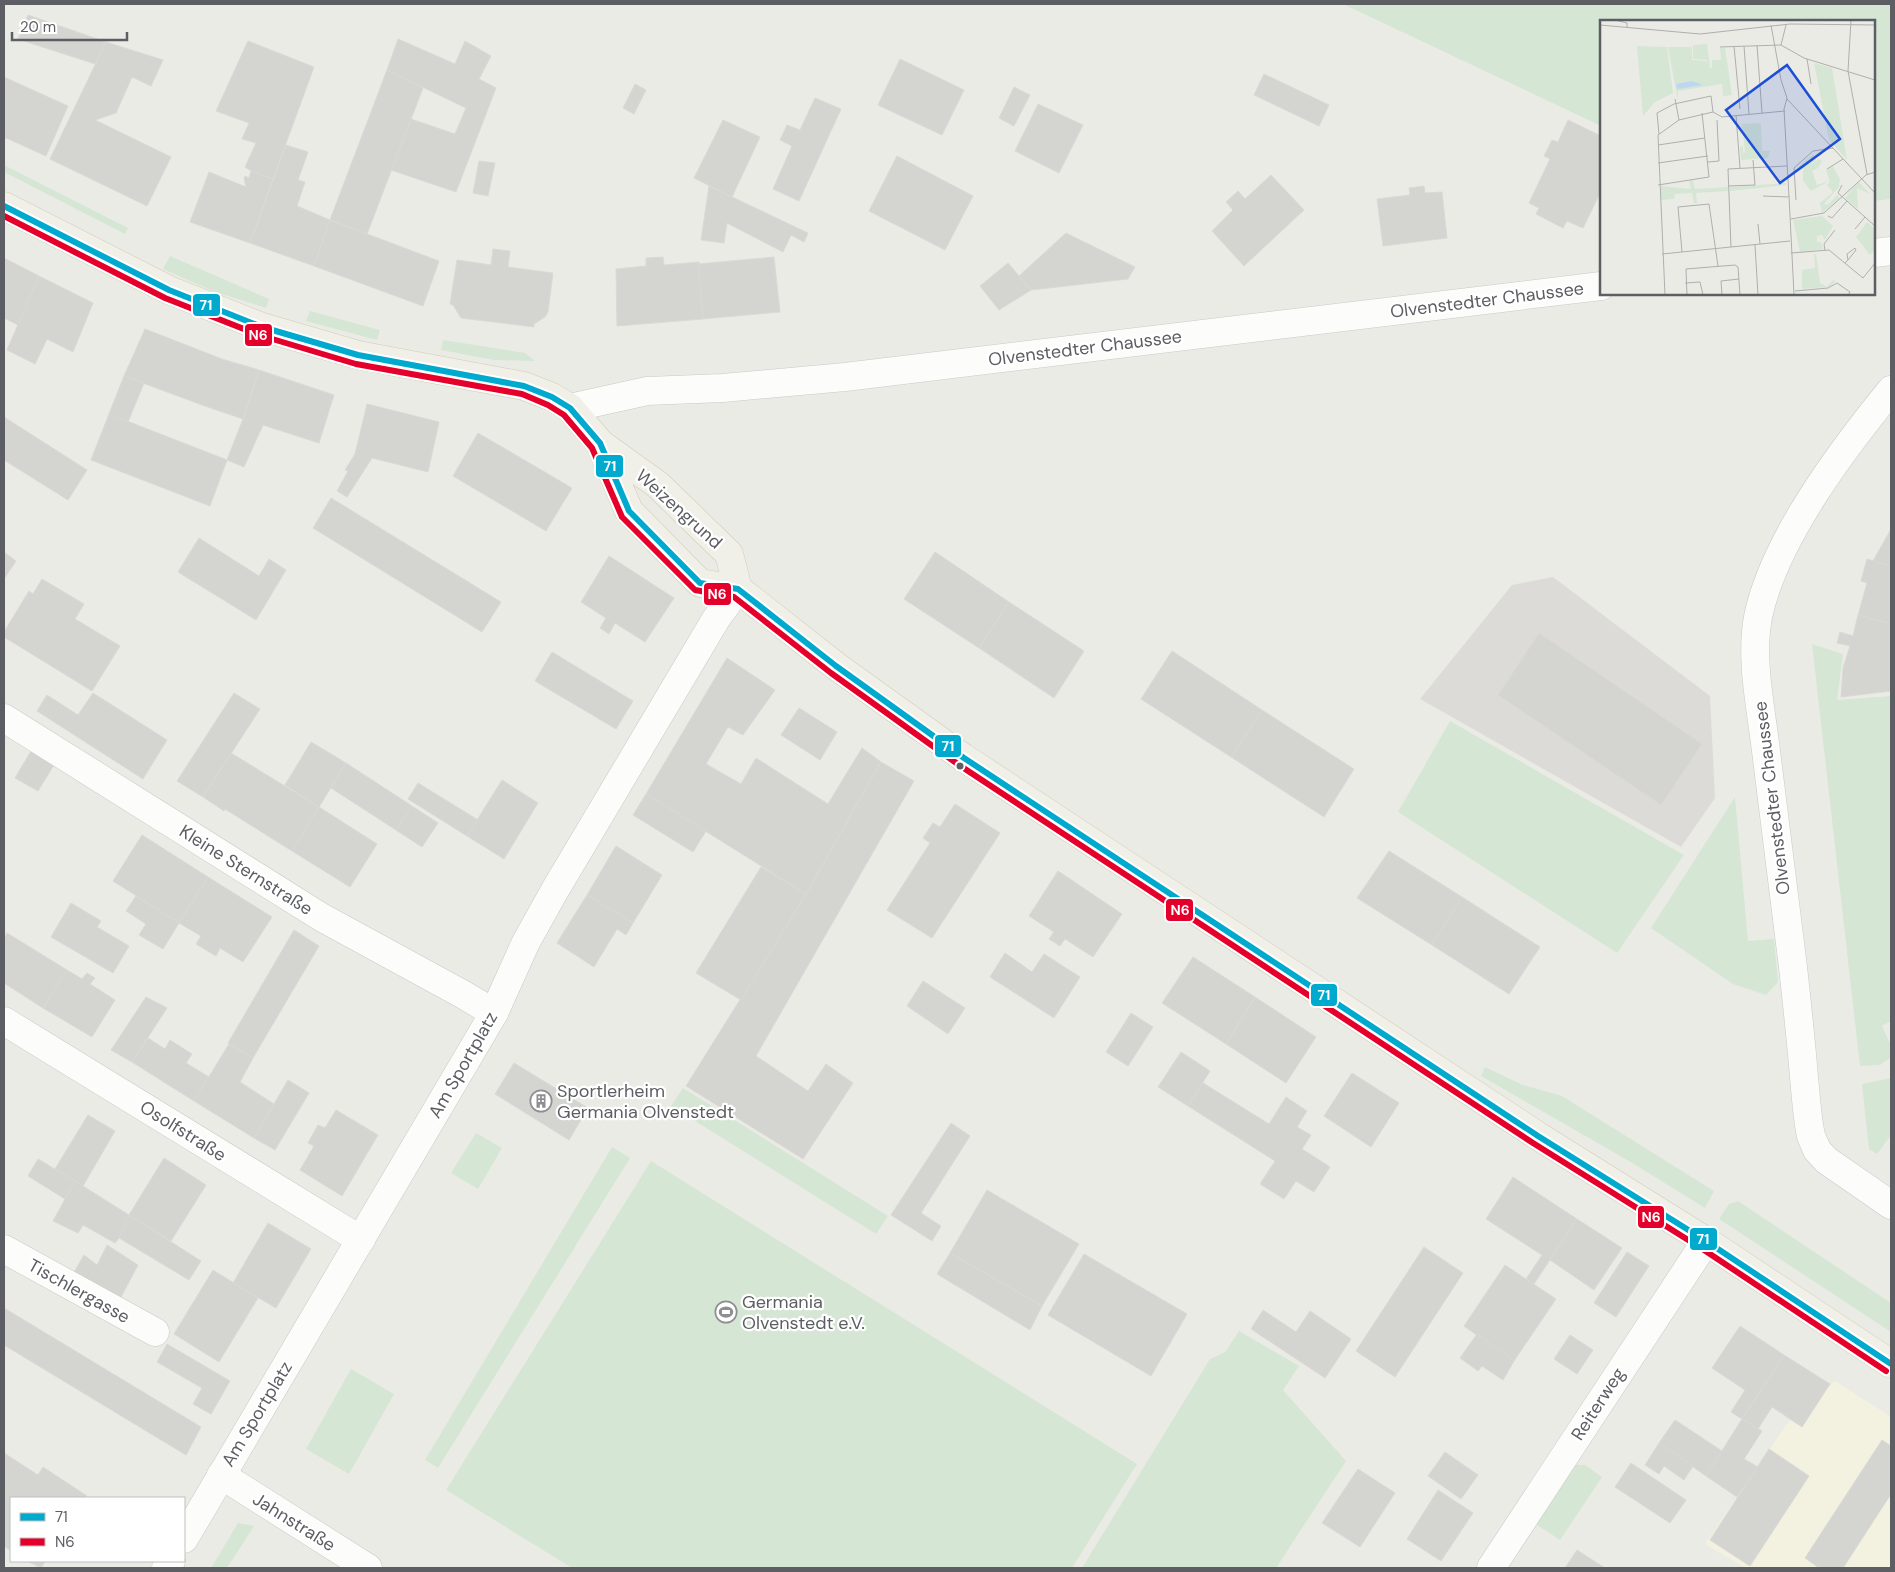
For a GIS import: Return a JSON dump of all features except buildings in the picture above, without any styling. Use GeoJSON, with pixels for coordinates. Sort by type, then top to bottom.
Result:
{"type":"FeatureCollection","features":[{"type":"Feature","properties":{"kind":"main road","name":"Weizengrund"},"geometry":{"type":"LineString","coordinates":[[4,206],[169,290],[262,327],[358,355],[524,386],[552,397],[570,408],[600,444],[658,485],[729,554],[738,590]]}},
{"type":"Feature","properties":{"kind":"main road","name":"Weizengrund"},"geometry":{"type":"LineString","coordinates":[[600,444],[629,511],[700,583],[738,590],[836,666],[964,758],[1530,1131],[1706,1242],[1891,1364]]}},
{"type":"Feature","properties":{"kind":"street"},"geometry":{"type":"LineString","coordinates":[[1875,253],[1891,251]]}},
{"type":"Feature","properties":{"kind":"street","name":"Olvenstedter Chaussee"},"geometry":{"type":"LineString","coordinates":[[570,408],[647,391],[724,388],[845,377],[1600,286]]}},
{"type":"Feature","properties":{"kind":"street","name":"Olvenstedter Chaussee"},"geometry":{"type":"LineString","coordinates":[[1891,390],[1834,465],[1798,520],[1780,556],[1762,601],[1758,618],[1756,663],[1811,1136],[1817,1150],[1826,1160],[1891,1204]]}},
{"type":"Feature","properties":{"kind":"street","name":"Am Sportplatz"},"geometry":{"type":"LineString","coordinates":[[185,1537],[494,1013],[526,942],[555,890],[716,619],[738,590]]}},
{"type":"Feature","properties":{"kind":"street","name":"Kleine Sternstraße"},"geometry":{"type":"LineString","coordinates":[[4,718],[321,917],[494,1013]]}},
{"type":"Feature","properties":{"kind":"street","name":"Osolfstraße"},"geometry":{"type":"LineString","coordinates":[[4,1021],[361,1240]]}},
{"type":"Feature","properties":{"kind":"street","name":"Reiterweg"},"geometry":{"type":"LineString","coordinates":[[1491,1568],[1706,1242]]}},
{"type":"Feature","properties":{"kind":"street","name":"Tischlergasse"},"geometry":{"type":"LineString","coordinates":[[4,1249],[155,1332]]}},
{"type":"Feature","properties":{"kind":"street","name":"Jahnstraße"},"geometry":{"type":"LineString","coordinates":[[221,1476],[368,1568]]}},
{"type":"Feature","properties":{"kind":"shaded area"},"geometry":{"type":"Polygon","coordinates":[[[1553,577],[1710,696],[1715,798],[1681,847],[1420,699],[1512,585],[1553,577]]]}},
{"type":"Feature","properties":{"kind":"shaded area"},"geometry":{"type":"Polygon","coordinates":[[[1835,1381],[1891,1417],[1890,1568],[1745,1568],[1705,1544],[1786,1425],[1835,1381]]]}},
{"type":"Feature","properties":{"kind":"green space"},"geometry":{"type":"Polygon","coordinates":[[[1343,4],[1891,4],[1891,199],[1875,201],[1875,20],[1600,20],[1600,126],[1343,4]]]}},
{"type":"Feature","properties":{"kind":"green space"},"geometry":{"type":"Polygon","coordinates":[[[4,165],[128,228],[125,234],[4,172],[4,165]]]}},
{"type":"Feature","properties":{"kind":"green space"},"geometry":{"type":"Polygon","coordinates":[[[170,256],[269,299],[266,308],[215,292],[163,269],[170,256]]]}},
{"type":"Feature","properties":{"kind":"green space"},"geometry":{"type":"Polygon","coordinates":[[[310,311],[380,330],[377,340],[306,321],[310,311]]]}},
{"type":"Feature","properties":{"kind":"green space"},"geometry":{"type":"Polygon","coordinates":[[[443,340],[525,353],[535,361],[494,360],[441,350],[443,340]]]}},
{"type":"Feature","properties":{"kind":"green space"},"geometry":{"type":"Polygon","coordinates":[[[1812,644],[1843,654],[1837,700],[1891,696],[1891,1021],[1882,1026],[1891,1046],[1891,1057],[1880,1065],[1860,1066],[1812,644]]]}},
{"type":"Feature","properties":{"kind":"green space"},"geometry":{"type":"Polygon","coordinates":[[[1450,721],[1684,855],[1617,953],[1398,812],[1450,721]]]}},
{"type":"Feature","properties":{"kind":"green space"},"geometry":{"type":"Polygon","coordinates":[[[1735,797],[1748,941],[1774,939],[1778,982],[1766,995],[1733,984],[1651,928],[1735,797]]]}},
{"type":"Feature","properties":{"kind":"green space"},"geometry":{"type":"Polygon","coordinates":[[[1485,1067],[1523,1085],[1562,1096],[1714,1191],[1705,1208],[1629,1161],[1481,1076],[1485,1067]]]}},
{"type":"Feature","properties":{"kind":"green space"},"geometry":{"type":"Polygon","coordinates":[[[1891,1078],[1891,1135],[1877,1154],[1869,1149],[1862,1084],[1891,1078]]]}},
{"type":"Feature","properties":{"kind":"green space"},"geometry":{"type":"Polygon","coordinates":[[[683,1088],[888,1216],[876,1234],[671,1106],[683,1088]]]}},
{"type":"Feature","properties":{"kind":"green space"},"geometry":{"type":"Polygon","coordinates":[[[476,1133],[502,1148],[478,1189],[451,1173],[476,1133]]]}},
{"type":"Feature","properties":{"kind":"green space"},"geometry":{"type":"Polygon","coordinates":[[[612,1147],[630,1158],[438,1468],[425,1460],[612,1147]]]}},
{"type":"Feature","properties":{"kind":"green space","name":"Germania Olvenstedt e.V."},"geometry":{"type":"Polygon","coordinates":[[[651,1161],[1137,1464],[1072,1568],[572,1568],[446,1490],[651,1161]]]}},
{"type":"Feature","properties":{"kind":"green space"},"geometry":{"type":"Polygon","coordinates":[[[1738,1201],[1891,1303],[1891,1332],[1719,1219],[1729,1204],[1738,1201]]]}},
{"type":"Feature","properties":{"kind":"green space"},"geometry":{"type":"Polygon","coordinates":[[[1239,1331],[1299,1366],[1283,1390],[1346,1461],[1276,1568],[1082,1568],[1210,1359],[1225,1352],[1239,1331]]]}},
{"type":"Feature","properties":{"kind":"green space"},"geometry":{"type":"Polygon","coordinates":[[[351,1369],[394,1394],[349,1474],[306,1449],[351,1369]]]}},
{"type":"Feature","properties":{"kind":"green space"},"geometry":{"type":"Polygon","coordinates":[[[1574,1465],[1585,1465],[1602,1477],[1560,1540],[1534,1523],[1574,1465]]]}},
{"type":"Feature","properties":{"kind":"green space"},"geometry":{"type":"Polygon","coordinates":[[[238,1523],[254,1526],[227,1568],[211,1568],[238,1523]]]}},
{"type":"Feature","properties":{"kind":"transit line","name":"71"},"geometry":{"type":"LineString","coordinates":[[4,206],[169,290],[262,327],[358,355],[524,386],[552,397],[570,408],[600,443],[629,511],[700,583],[738,589],[836,666],[964,758],[1538,1136],[1706,1241],[1891,1364]]}},
{"type":"Feature","properties":{"kind":"transit line","name":"N6"},"geometry":{"type":"LineString","coordinates":[[4,216],[165,298],[259,335],[356,364],[522,394],[548,405],[564,415],[592,448],[622,517],[695,590],[734,597],[831,673],[959,765],[1533,1143],[1701,1248],[1886,1371]]}},
{"type":"Feature","properties":{"kind":"place","name":"Sportlerheim Germania Olvenstedt"},"geometry":{"type":"Point","coordinates":[541,1101]}},
{"type":"Feature","properties":{"kind":"place","name":"Germania Olvenstedt e.V."},"geometry":{"type":"Point","coordinates":[726,1312]}}]}
